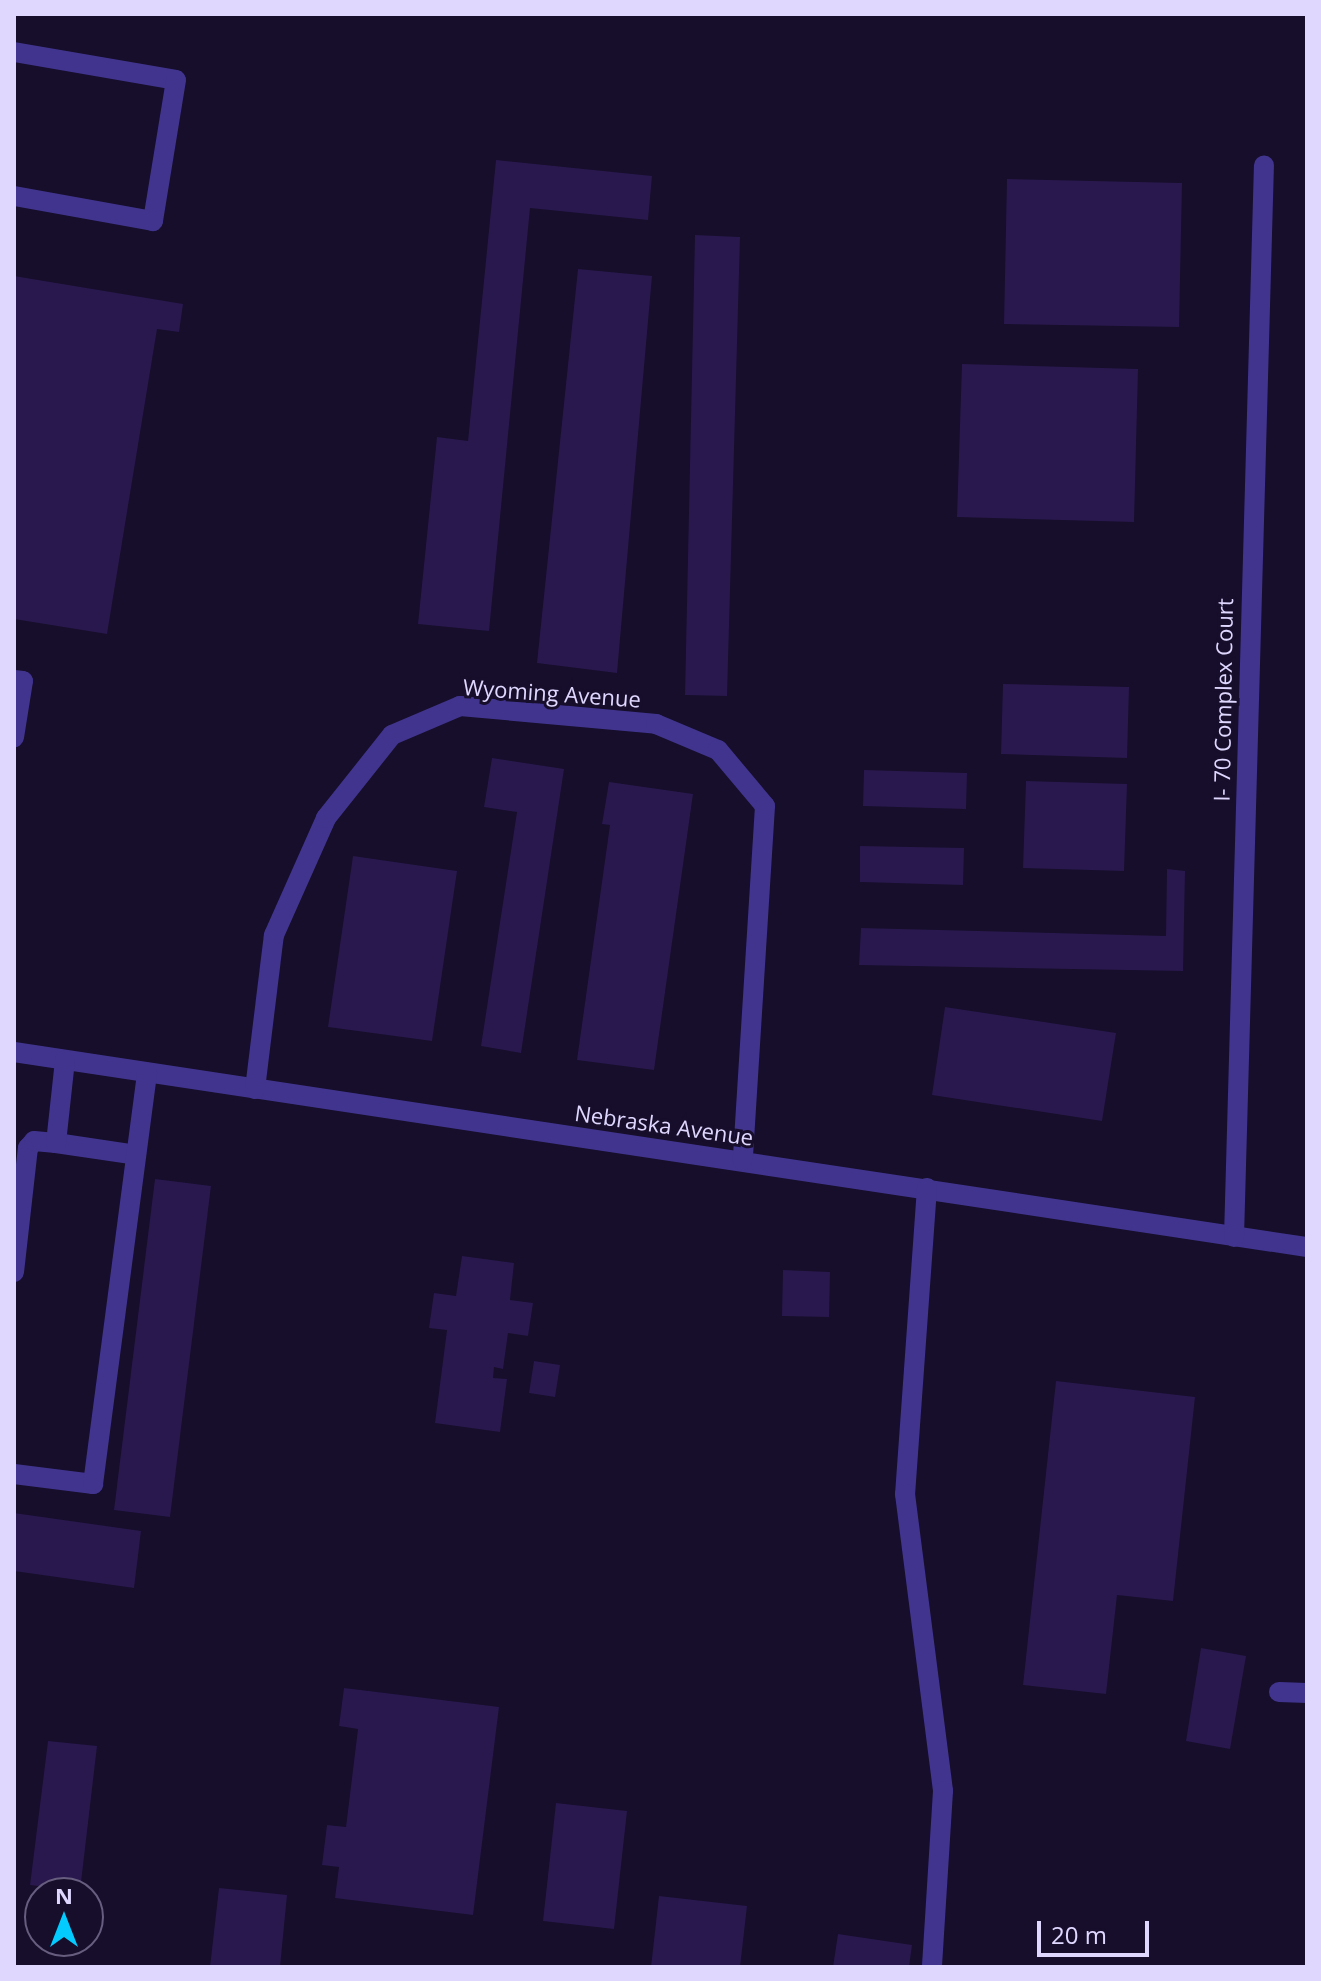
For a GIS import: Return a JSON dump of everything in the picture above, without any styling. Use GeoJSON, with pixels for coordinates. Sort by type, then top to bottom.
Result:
{"type":"FeatureCollection","features":[{"type":"Feature","properties":{"kind":"street"},"geometry":{"type":"LineString","coordinates":[[14,52],[176,80],[153,221],[14,196]]}},
{"type":"Feature","properties":{"kind":"street","name":"I- 70 Complex Court"},"geometry":{"type":"LineString","coordinates":[[1234,1237],[1264,165]]}},
{"type":"Feature","properties":{"kind":"street"},"geometry":{"type":"LineString","coordinates":[[14,680],[23,681],[14,737]]}},
{"type":"Feature","properties":{"kind":"street","name":"Wyoming Avenue"},"geometry":{"type":"LineString","coordinates":[[255,1089],[274,935],[326,818],[392,735],[460,706],[656,724],[718,750],[765,806],[743,1160]]}},
{"type":"Feature","properties":{"kind":"street","name":"Nebraska Avenue"},"geometry":{"type":"LineString","coordinates":[[14,1052],[1307,1247]]}},
{"type":"Feature","properties":{"kind":"street"},"geometry":{"type":"LineString","coordinates":[[56,1143],[65,1060]]}},
{"type":"Feature","properties":{"kind":"street"},"geometry":{"type":"LineString","coordinates":[[14,1474],[93,1484],[147,1073]]}},
{"type":"Feature","properties":{"kind":"street"},"geometry":{"type":"LineString","coordinates":[[14,1272],[28,1148],[34,1141],[136,1155]]}},
{"type":"Feature","properties":{"kind":"street"},"geometry":{"type":"LineString","coordinates":[[927,1188],[905,1494],[943,1791],[932,1967]]}},
{"type":"Feature","properties":{"kind":"street"},"geometry":{"type":"LineString","coordinates":[[1279,1692],[1307,1693]]}},
{"type":"Feature","properties":{"kind":"building"},"geometry":{"type":"Polygon","coordinates":[[[496,160],[652,176],[648,220],[530,208],[489,631],[418,624],[437,437],[468,441],[496,160]]]}},
{"type":"Feature","properties":{"kind":"building"},"geometry":{"type":"Polygon","coordinates":[[[1007,179],[1182,183],[1179,327],[1004,324],[1007,179]]]}},
{"type":"Feature","properties":{"kind":"building"},"geometry":{"type":"Polygon","coordinates":[[[695,235],[740,237],[727,696],[685,695],[695,235]]]}},
{"type":"Feature","properties":{"kind":"building"},"geometry":{"type":"Polygon","coordinates":[[[578,269],[652,276],[617,673],[537,663],[578,269]]]}},
{"type":"Feature","properties":{"kind":"building"},"geometry":{"type":"Polygon","coordinates":[[[14,276],[183,304],[179,332],[157,329],[107,634],[14,619],[14,276]]]}},
{"type":"Feature","properties":{"kind":"building"},"geometry":{"type":"Polygon","coordinates":[[[962,364],[1138,369],[1134,522],[957,517],[962,364]]]}},
{"type":"Feature","properties":{"kind":"building"},"geometry":{"type":"Polygon","coordinates":[[[1003,684],[1129,687],[1127,758],[1001,754],[1003,684]]]}},
{"type":"Feature","properties":{"kind":"building"},"geometry":{"type":"Polygon","coordinates":[[[492,758],[564,769],[521,1053],[481,1046],[517,812],[484,807],[492,758]]]}},
{"type":"Feature","properties":{"kind":"building"},"geometry":{"type":"Polygon","coordinates":[[[864,770],[967,773],[966,809],[863,806],[864,770]]]}},
{"type":"Feature","properties":{"kind":"building"},"geometry":{"type":"Polygon","coordinates":[[[1026,781],[1127,784],[1124,871],[1023,868],[1026,781]]]}},
{"type":"Feature","properties":{"kind":"building"},"geometry":{"type":"Polygon","coordinates":[[[609,782],[693,794],[654,1070],[577,1060],[610,825],[602,824],[609,782]]]}},
{"type":"Feature","properties":{"kind":"building"},"geometry":{"type":"Polygon","coordinates":[[[860,846],[964,848],[963,885],[860,882],[860,846]]]}},
{"type":"Feature","properties":{"kind":"building"},"geometry":{"type":"Polygon","coordinates":[[[353,856],[457,871],[432,1041],[328,1027],[353,856]]]}},
{"type":"Feature","properties":{"kind":"building"},"geometry":{"type":"Polygon","coordinates":[[[1167,869],[1185,871],[1183,971],[859,965],[861,928],[1166,936],[1167,869]]]}},
{"type":"Feature","properties":{"kind":"building"},"geometry":{"type":"Polygon","coordinates":[[[945,1007],[1116,1033],[1102,1121],[932,1095],[945,1007]]]}},
{"type":"Feature","properties":{"kind":"building"},"geometry":{"type":"Polygon","coordinates":[[[155,1179],[211,1186],[170,1517],[114,1510],[155,1179]]]}},
{"type":"Feature","properties":{"kind":"building"},"geometry":{"type":"Polygon","coordinates":[[[462,1256],[514,1263],[510,1300],[533,1303],[528,1336],[508,1333],[503,1369],[494,1367],[493,1378],[507,1379],[500,1432],[435,1423],[447,1330],[429,1328],[434,1293],[456,1296],[462,1256]]]}},
{"type":"Feature","properties":{"kind":"building"},"geometry":{"type":"Polygon","coordinates":[[[783,1270],[830,1272],[829,1317],[782,1316],[783,1270]]]}},
{"type":"Feature","properties":{"kind":"building"},"geometry":{"type":"Polygon","coordinates":[[[534,1361],[560,1365],[555,1397],[529,1393],[534,1361]]]}},
{"type":"Feature","properties":{"kind":"building"},"geometry":{"type":"Polygon","coordinates":[[[1056,1381],[1195,1397],[1173,1601],[1117,1595],[1106,1694],[1023,1685],[1056,1381]]]}},
{"type":"Feature","properties":{"kind":"building"},"geometry":{"type":"Polygon","coordinates":[[[14,1513],[141,1531],[134,1588],[14,1571],[14,1513]]]}},
{"type":"Feature","properties":{"kind":"building"},"geometry":{"type":"Polygon","coordinates":[[[1201,1648],[1246,1656],[1230,1749],[1186,1741],[1201,1648]]]}},
{"type":"Feature","properties":{"kind":"building"},"geometry":{"type":"Polygon","coordinates":[[[344,1688],[499,1707],[473,1915],[335,1898],[339,1867],[322,1865],[327,1825],[346,1827],[358,1729],[339,1726],[344,1688]]]}},
{"type":"Feature","properties":{"kind":"building"},"geometry":{"type":"Polygon","coordinates":[[[48,1741],[97,1746],[82,1877],[31,1877],[48,1741]]]}},
{"type":"Feature","properties":{"kind":"building"},"geometry":{"type":"Polygon","coordinates":[[[556,1803],[627,1811],[614,1929],[543,1921],[556,1803]]]}},
{"type":"Feature","properties":{"kind":"building"},"geometry":{"type":"Polygon","coordinates":[[[219,1888],[287,1895],[280,1967],[210,1967],[219,1888]]]}},
{"type":"Feature","properties":{"kind":"building"},"geometry":{"type":"Polygon","coordinates":[[[659,1896],[747,1906],[740,1967],[651,1967],[659,1896]]]}},
{"type":"Feature","properties":{"kind":"building"},"geometry":{"type":"Polygon","coordinates":[[[838,1934],[912,1945],[909,1967],[833,1967],[838,1934]]]}}]}
